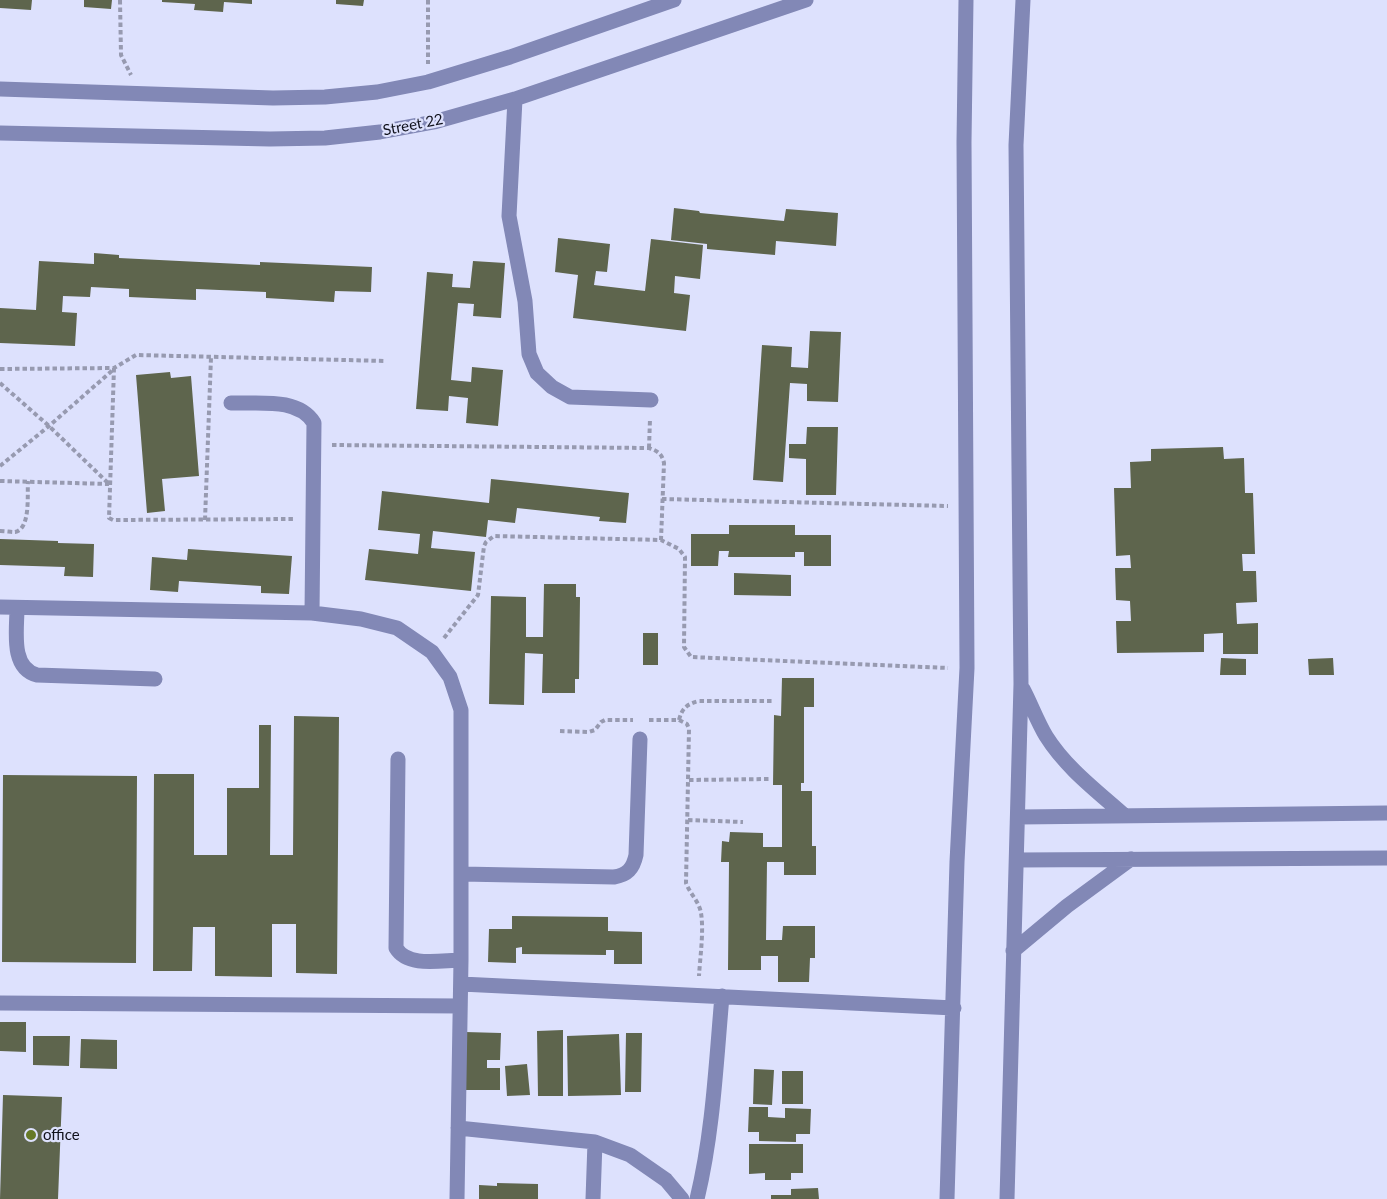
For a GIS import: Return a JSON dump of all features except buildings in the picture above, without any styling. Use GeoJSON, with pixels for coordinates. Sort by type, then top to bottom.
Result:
{"type":"FeatureCollection","features":[{"type":"Feature","properties":{"kind":"street"},"geometry":{"type":"LineString","coordinates":[[0,89],[273,98],[325,97],[377,92],[428,82],[510,57],[674,0]]}},
{"type":"Feature","properties":{"kind":"street","name":"Street 22"},"geometry":{"type":"LineString","coordinates":[[0,133],[270,139],[325,138],[380,132],[434,122],[515,99],[806,0]]}},
{"type":"Feature","properties":{"kind":"street"},"geometry":{"type":"LineString","coordinates":[[947,1199],[957,862],[967,668],[964,154],[966,0]]}},
{"type":"Feature","properties":{"kind":"street"},"geometry":{"type":"LineString","coordinates":[[1007,1199],[1021,684],[1016,145],[1023,0]]}},
{"type":"Feature","properties":{"kind":"street"},"geometry":{"type":"LineString","coordinates":[[515,99],[509,216],[525,302],[529,354],[537,373],[552,387],[570,397],[651,400]]}},
{"type":"Feature","properties":{"kind":"street"},"geometry":{"type":"LineString","coordinates":[[231,404],[287,405],[303,411],[314,423],[312,613]]}},
{"type":"Feature","properties":{"kind":"street"},"geometry":{"type":"LineString","coordinates":[[0,607],[312,613],[361,619],[397,628],[432,652],[450,677],[460,710],[462,874],[457,1199]]}},
{"type":"Feature","properties":{"kind":"street"},"geometry":{"type":"LineString","coordinates":[[17,608],[18,657],[26,671],[37,675],[155,679]]}},
{"type":"Feature","properties":{"kind":"street"},"geometry":{"type":"LineString","coordinates":[[1021,684],[1046,735],[1062,757],[1125,816]]}},
{"type":"Feature","properties":{"kind":"street"},"geometry":{"type":"LineString","coordinates":[[462,874],[614,877],[622,876],[629,871],[636,855],[640,739]]}},
{"type":"Feature","properties":{"kind":"street"},"geometry":{"type":"LineString","coordinates":[[398,759],[396,948],[408,959],[461,960]]}},
{"type":"Feature","properties":{"kind":"street"},"geometry":{"type":"LineString","coordinates":[[1019,817],[1387,813]]}},
{"type":"Feature","properties":{"kind":"street"},"geometry":{"type":"LineString","coordinates":[[1017,860],[1387,858]]}},
{"type":"Feature","properties":{"kind":"street"},"geometry":{"type":"LineString","coordinates":[[1014,951],[1067,906],[1131,859]]}},
{"type":"Feature","properties":{"kind":"street"},"geometry":{"type":"LineString","coordinates":[[461,984],[954,1008]]}},
{"type":"Feature","properties":{"kind":"street"},"geometry":{"type":"LineString","coordinates":[[697,1199],[705,1168],[712,1116],[722,996]]}},
{"type":"Feature","properties":{"kind":"street"},"geometry":{"type":"LineString","coordinates":[[0,1003],[460,1006]]}},
{"type":"Feature","properties":{"kind":"street"},"geometry":{"type":"LineString","coordinates":[[459,1128],[595,1142],[630,1155],[666,1180],[682,1199]]}},
{"type":"Feature","properties":{"kind":"street"},"geometry":{"type":"LineString","coordinates":[[593,1199],[595,1142]]}},
{"type":"Feature","properties":{"kind":"path"},"geometry":{"type":"LineString","coordinates":[[120,0],[121,55],[131,75],[147,94]]}},
{"type":"Feature","properties":{"kind":"path"},"geometry":{"type":"LineString","coordinates":[[428,0],[428,82]]}},
{"type":"Feature","properties":{"kind":"path"},"geometry":{"type":"LineString","coordinates":[[0,466],[50,426],[114,369],[136,355],[386,361]]}},
{"type":"Feature","properties":{"kind":"path"},"geometry":{"type":"LineString","coordinates":[[205,520],[211,357]]}},
{"type":"Feature","properties":{"kind":"path"},"geometry":{"type":"LineString","coordinates":[[0,369],[114,369]]}},
{"type":"Feature","properties":{"kind":"path"},"geometry":{"type":"LineString","coordinates":[[114,369],[109,518],[113,520],[313,519]]}},
{"type":"Feature","properties":{"kind":"path"},"geometry":{"type":"LineString","coordinates":[[0,383],[50,426],[109,484]]}},
{"type":"Feature","properties":{"kind":"path"},"geometry":{"type":"LineString","coordinates":[[649,448],[651,400]]}},
{"type":"Feature","properties":{"kind":"path"},"geometry":{"type":"LineString","coordinates":[[314,445],[649,448],[657,450],[664,463],[661,540]]}},
{"type":"Feature","properties":{"kind":"path"},"geometry":{"type":"LineString","coordinates":[[0,481],[109,484]]}},
{"type":"Feature","properties":{"kind":"path"},"geometry":{"type":"LineString","coordinates":[[0,531],[16,532],[24,526],[27,519],[28,481]]}},
{"type":"Feature","properties":{"kind":"path"},"geometry":{"type":"LineString","coordinates":[[662,499],[967,507]]}},
{"type":"Feature","properties":{"kind":"path"},"geometry":{"type":"LineString","coordinates":[[432,652],[478,595],[484,546],[489,538],[499,536],[661,540],[679,549],[685,557],[684,647],[691,657],[967,668]]}},
{"type":"Feature","properties":{"kind":"path"},"geometry":{"type":"LineString","coordinates":[[679,720],[681,711],[689,703],[772,701]]}},
{"type":"Feature","properties":{"kind":"path"},"geometry":{"type":"LineString","coordinates":[[560,731],[589,732],[595,730],[605,720],[679,720],[687,724],[689,729],[686,883],[702,914],[698,995]]}},
{"type":"Feature","properties":{"kind":"path"},"geometry":{"type":"LineString","coordinates":[[688,780],[770,779]]}},
{"type":"Feature","properties":{"kind":"path"},"geometry":{"type":"LineString","coordinates":[[688,820],[743,822]]}},
{"type":"Feature","properties":{"kind":"place","name":"office"},"geometry":{"type":"Point","coordinates":[31,1135]}}]}
